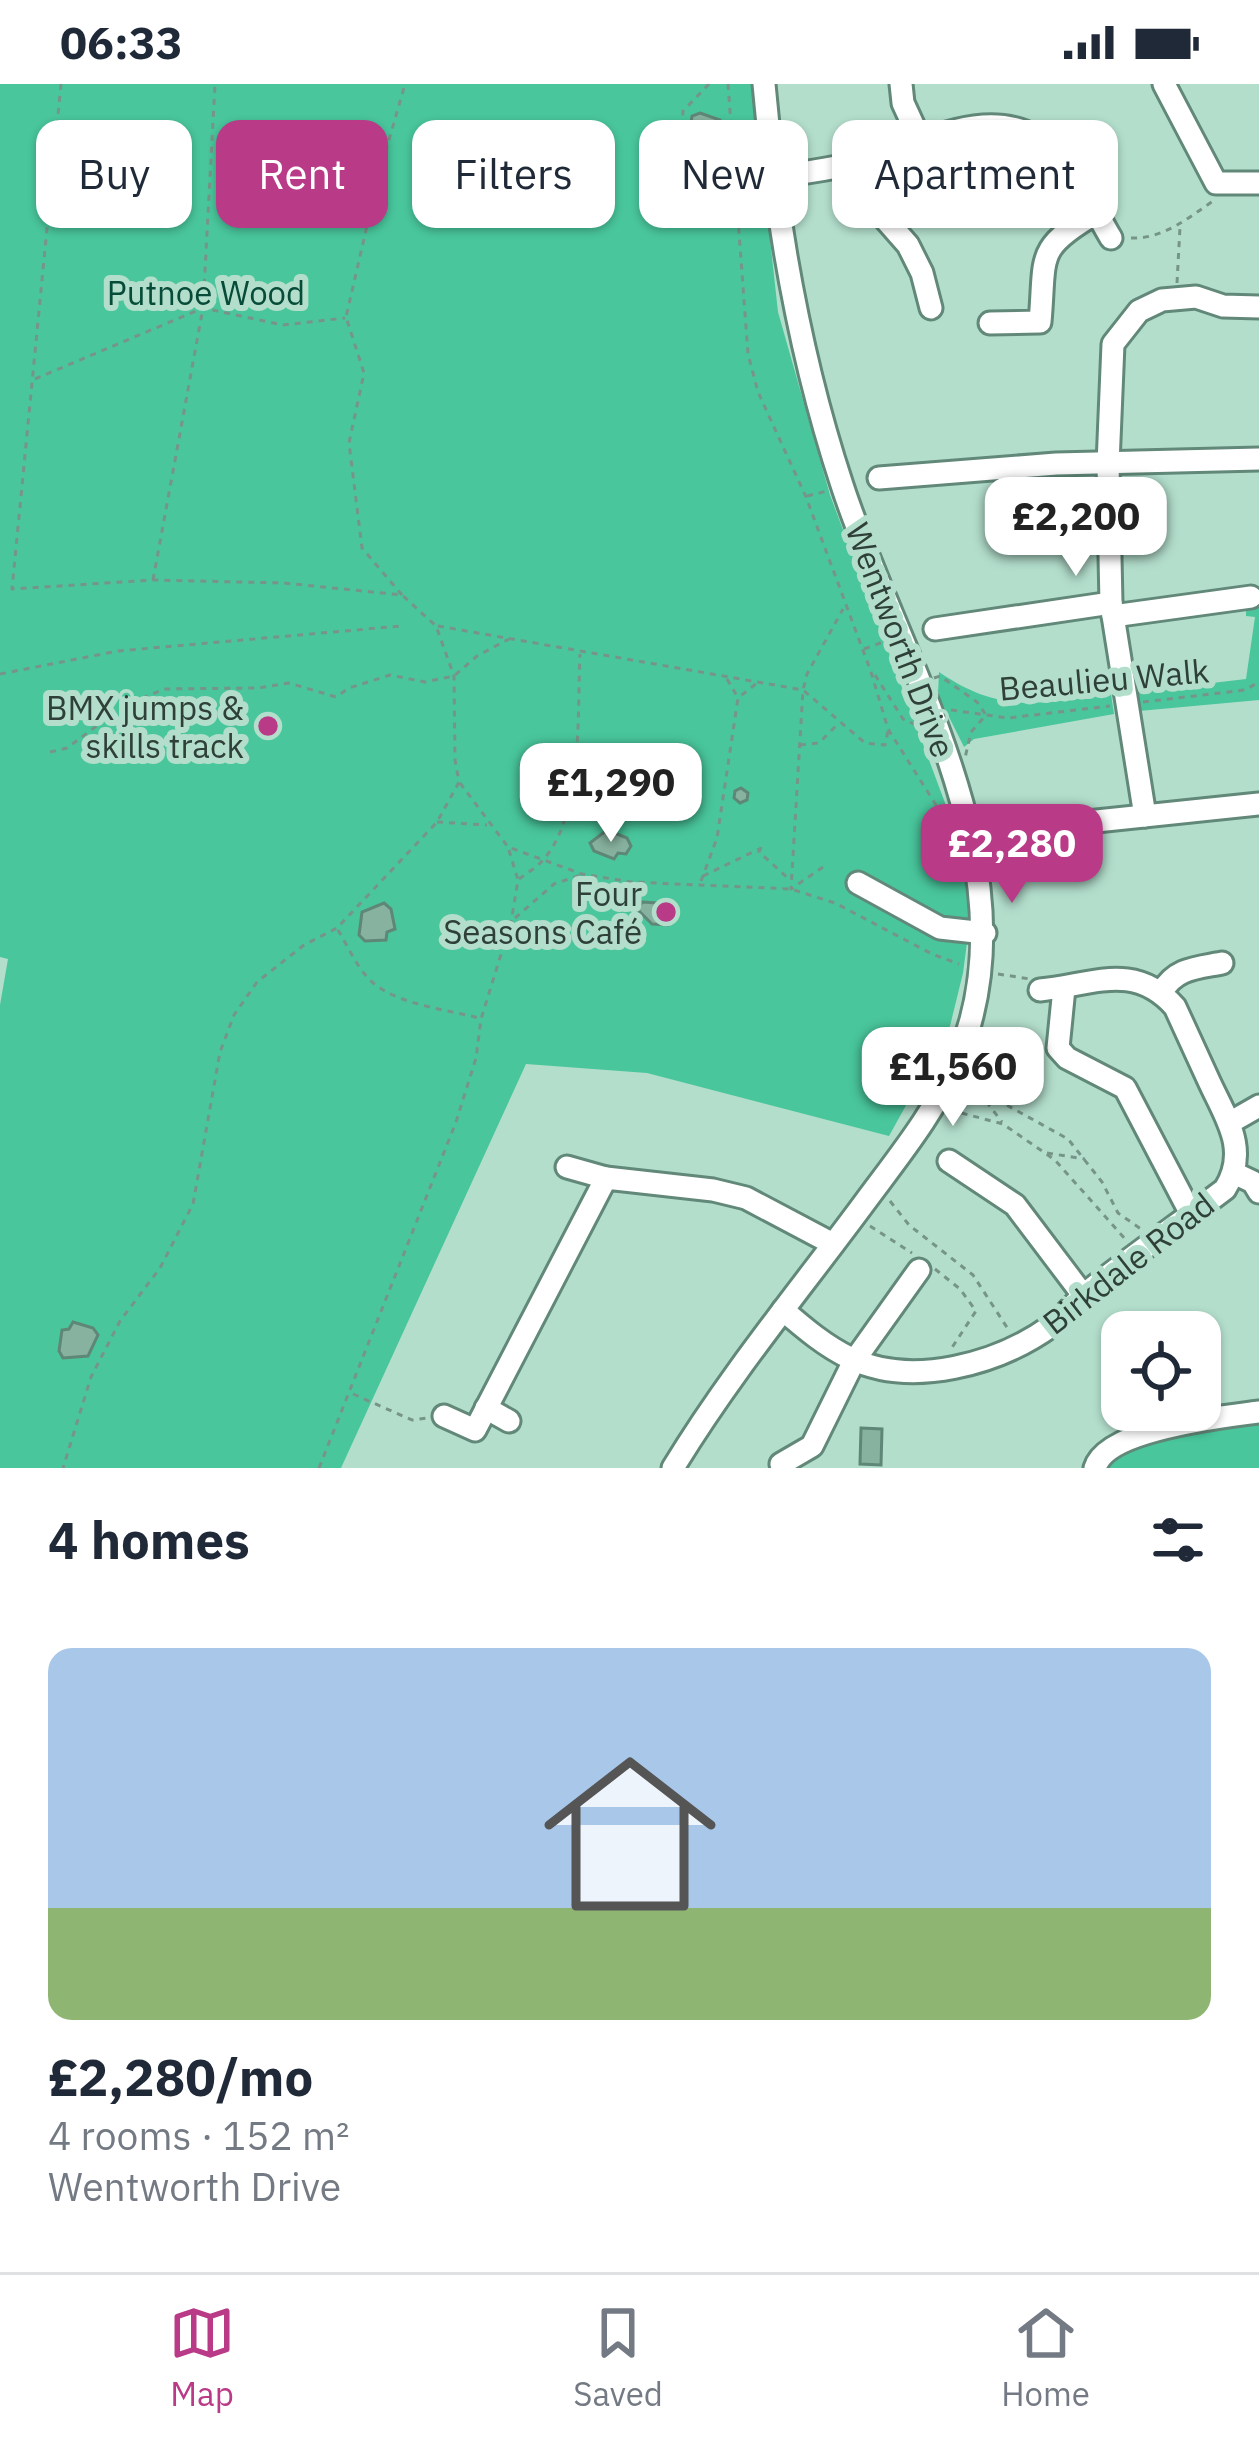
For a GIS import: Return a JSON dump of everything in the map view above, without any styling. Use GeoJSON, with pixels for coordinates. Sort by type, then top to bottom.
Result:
{"type":"FeatureCollection","features":[{"type":"Feature","properties":{"kind":"street","name":"Wentworth Drive"},"geometry":{"type":"LineString","coordinates":[[764,84],[767,120]]}},
{"type":"Feature","properties":{"kind":"street"},"geometry":{"type":"LineString","coordinates":[[901,84],[911,120]]}},
{"type":"Feature","properties":{"kind":"street"},"geometry":{"type":"LineString","coordinates":[[1164,84],[1218,190],[1259,183]]}},
{"type":"Feature","properties":{"kind":"street","name":"Wentworth Drive"},"geometry":{"type":"LineString","coordinates":[[674,1468],[783,1310],[934,1106],[975,1012],[982,971],[982,890],[971,838],[957,788],[842,486],[794,298],[781,228]]}},
{"type":"Feature","properties":{"kind":"street"},"geometry":{"type":"LineString","coordinates":[[893,228],[922,273],[931,308]]}},
{"type":"Feature","properties":{"kind":"street"},"geometry":{"type":"LineString","coordinates":[[990,323],[1040,322],[1046,254],[1053,241],[1073,228]]}},
{"type":"Feature","properties":{"kind":"street"},"geometry":{"type":"LineString","coordinates":[[1105,228],[1111,238]]}},
{"type":"Feature","properties":{"kind":"street"},"geometry":{"type":"LineString","coordinates":[[1145,816],[1112,610],[1108,464],[1113,344],[1139,311],[1162,300],[1196,297],[1222,306],[1259,307]]}},
{"type":"Feature","properties":{"kind":"street"},"geometry":{"type":"LineString","coordinates":[[879,478],[1259,459]]}},
{"type":"Feature","properties":{"kind":"street"},"geometry":{"type":"LineString","coordinates":[[935,629],[1251,597]]}},
{"type":"Feature","properties":{"kind":"street"},"geometry":{"type":"LineString","coordinates":[[971,838],[1259,804]]}},
{"type":"Feature","properties":{"kind":"street"},"geometry":{"type":"LineString","coordinates":[[858,883],[940,928],[985,933]]}},
{"type":"Feature","properties":{"kind":"street"},"geometry":{"type":"LineString","coordinates":[[1040,990],[1118,978],[1162,992],[1169,979],[1183,971],[1222,963]]}},
{"type":"Feature","properties":{"kind":"street"},"geometry":{"type":"LineString","coordinates":[[1064,988],[1058,1048],[1067,1058],[1125,1088],[1191,1214]]}},
{"type":"Feature","properties":{"kind":"street","name":"Birkdale Road"},"geometry":{"type":"LineString","coordinates":[[783,1310],[854,1361],[893,1371],[968,1363],[1018,1346],[1054,1324],[1083,1295],[1225,1189],[1234,1173],[1237,1149],[1231,1122],[1175,1007],[1162,992]]}},
{"type":"Feature","properties":{"kind":"street"},"geometry":{"type":"LineString","coordinates":[[1231,1122],[1259,1106]]}},
{"type":"Feature","properties":{"kind":"street"},"geometry":{"type":"LineString","coordinates":[[949,1161],[1016,1205],[1083,1295]]}},
{"type":"Feature","properties":{"kind":"street"},"geometry":{"type":"LineString","coordinates":[[567,1167],[606,1178],[746,1198],[833,1244]]}},
{"type":"Feature","properties":{"kind":"street"},"geometry":{"type":"LineString","coordinates":[[1234,1173],[1253,1182],[1259,1192]]}},
{"type":"Feature","properties":{"kind":"street"},"geometry":{"type":"LineString","coordinates":[[444,1415],[475,1430],[606,1178]]}},
{"type":"Feature","properties":{"kind":"street"},"geometry":{"type":"LineString","coordinates":[[781,1464],[817,1451],[854,1361],[919,1270]]}},
{"type":"Feature","properties":{"kind":"street"},"geometry":{"type":"LineString","coordinates":[[486,1408],[509,1420]]}},
{"type":"Feature","properties":{"kind":"street"},"geometry":{"type":"LineString","coordinates":[[1096,1468],[1099,1456],[1108,1448],[1167,1428],[1259,1412]]}},
{"type":"Feature","properties":{"kind":"path"},"geometry":{"type":"LineString","coordinates":[[61,84],[12,589],[153,580],[284,583],[402,595]]}},
{"type":"Feature","properties":{"kind":"path"},"geometry":{"type":"LineString","coordinates":[[153,580],[203,308],[214,84]]}},
{"type":"Feature","properties":{"kind":"path"},"geometry":{"type":"LineString","coordinates":[[319,1468],[456,1122],[511,922],[518,880],[508,847],[459,782],[454,760],[454,676],[436,626],[362,548],[349,443],[364,373],[346,317],[377,178],[405,84]]}},
{"type":"Feature","properties":{"kind":"path"},"geometry":{"type":"LineString","coordinates":[[683,120],[683,112],[709,84]]}},
{"type":"Feature","properties":{"kind":"path"},"geometry":{"type":"LineString","coordinates":[[728,84],[730,120]]}},
{"type":"Feature","properties":{"kind":"path"},"geometry":{"type":"LineString","coordinates":[[1111,238],[1148,239],[1180,224],[1218,190]]}},
{"type":"Feature","properties":{"kind":"path"},"geometry":{"type":"LineString","coordinates":[[1177,297],[1180,224]]}},
{"type":"Feature","properties":{"kind":"path"},"geometry":{"type":"LineString","coordinates":[[738,228],[748,354],[758,392],[806,497],[888,729],[946,823],[971,838]]}},
{"type":"Feature","properties":{"kind":"path"},"geometry":{"type":"LineString","coordinates":[[32,380],[203,308],[283,325],[346,317]]}},
{"type":"Feature","properties":{"kind":"path"},"geometry":{"type":"LineString","coordinates":[[790,889],[803,690],[844,608]]}},
{"type":"Feature","properties":{"kind":"path"},"geometry":{"type":"LineString","coordinates":[[0,674],[118,651],[401,626]]}},
{"type":"Feature","properties":{"kind":"path"},"geometry":{"type":"LineString","coordinates":[[436,626],[803,690],[865,743],[886,745],[888,729]]}},
{"type":"Feature","properties":{"kind":"path"},"geometry":{"type":"LineString","coordinates":[[862,650],[883,642],[881,636]]}},
{"type":"Feature","properties":{"kind":"path"},"geometry":{"type":"LineString","coordinates":[[50,752],[67,748],[122,707],[164,688],[258,688],[289,683],[336,697],[390,675],[425,682],[454,676],[477,656],[509,639]]}},
{"type":"Feature","properties":{"kind":"path"},"geometry":{"type":"LineString","coordinates":[[518,880],[544,859],[563,824],[575,761],[580,653]]}},
{"type":"Feature","properties":{"kind":"path"},"geometry":{"type":"LineString","coordinates":[[871,672],[884,684],[903,719],[914,724]]}},
{"type":"Feature","properties":{"kind":"path"},"geometry":{"type":"LineString","coordinates":[[917,684],[940,676],[977,702],[986,715],[971,732],[957,788]]}},
{"type":"Feature","properties":{"kind":"path"},"geometry":{"type":"LineString","coordinates":[[701,880],[718,838],[738,698],[724,677]]}},
{"type":"Feature","properties":{"kind":"path"},"geometry":{"type":"LineString","coordinates":[[738,698],[758,682]]}},
{"type":"Feature","properties":{"kind":"path","name":"Beaulieu Walk"},"geometry":{"type":"LineString","coordinates":[[951,710],[1008,718],[1245,690],[1259,682]]}},
{"type":"Feature","properties":{"kind":"path"},"geometry":{"type":"LineString","coordinates":[[799,746],[819,743],[838,724]]}},
{"type":"Feature","properties":{"kind":"path"},"geometry":{"type":"LineString","coordinates":[[64,1468],[69,1439],[92,1377],[120,1321],[160,1268],[193,1204],[220,1052],[234,1015],[257,982],[304,945],[338,928],[437,822],[459,782]]}},
{"type":"Feature","properties":{"kind":"path"},"geometry":{"type":"LineString","coordinates":[[437,822],[489,825]]}},
{"type":"Feature","properties":{"kind":"path"},"geometry":{"type":"LineString","coordinates":[[508,847],[582,874],[631,882],[701,880],[790,889],[835,903],[932,954],[982,971],[1039,980],[1040,990]]}},
{"type":"Feature","properties":{"kind":"path"},"geometry":{"type":"LineString","coordinates":[[701,880],[760,848],[791,881]]}},
{"type":"Feature","properties":{"kind":"path"},"geometry":{"type":"LineString","coordinates":[[790,889],[823,867]]}},
{"type":"Feature","properties":{"kind":"path"},"geometry":{"type":"LineString","coordinates":[[511,922],[554,884],[582,874]]}},
{"type":"Feature","properties":{"kind":"path"},"geometry":{"type":"LineString","coordinates":[[338,928],[376,986],[481,1019]]}},
{"type":"Feature","properties":{"kind":"path"},"geometry":{"type":"LineString","coordinates":[[950,1075],[1068,1139],[1118,1213],[1159,1239]]}},
{"type":"Feature","properties":{"kind":"path"},"geometry":{"type":"LineString","coordinates":[[976,1088],[1003,1124],[1045,1153],[1139,1254]]}},
{"type":"Feature","properties":{"kind":"path"},"geometry":{"type":"LineString","coordinates":[[934,1106],[1003,1124]]}},
{"type":"Feature","properties":{"kind":"path"},"geometry":{"type":"LineString","coordinates":[[1045,1153],[1086,1160]]}},
{"type":"Feature","properties":{"kind":"path"},"geometry":{"type":"LineString","coordinates":[[877,1185],[909,1225],[973,1275],[1018,1346]]}},
{"type":"Feature","properties":{"kind":"path"},"geometry":{"type":"LineString","coordinates":[[976,1311],[990,1300]]}},
{"type":"Feature","properties":{"kind":"path"},"geometry":{"type":"LineString","coordinates":[[351,1393],[412,1420],[444,1415]]}},
{"type":"Feature","properties":{"kind":"green space","name":"Putnoe Wood"},"geometry":{"type":"Polygon","coordinates":[[[0,84],[753,84],[757,120],[639,120],[639,228],[769,228],[778,312],[830,495],[963,851],[970,920],[950,1026],[889,1136],[647,1073],[526,1064],[341,1468],[0,1468],[0,1005],[8,959],[0,957],[0,84]]]}},
{"type":"Feature","properties":{"kind":"green space"},"geometry":{"type":"Polygon","coordinates":[[[1259,591],[1259,700],[1139,711],[1136,692],[1246,679],[1255,617],[1246,616],[1246,608],[1255,605],[1259,591]]]}},
{"type":"Feature","properties":{"kind":"green space"},"geometry":{"type":"Polygon","coordinates":[[[939,672],[1002,700],[1042,702],[1111,694],[1114,714],[974,739],[964,747],[938,695],[939,672]]]}},
{"type":"Feature","properties":{"kind":"green space"},"geometry":{"type":"Polygon","coordinates":[[[1259,1418],[1259,1468],[1101,1468],[1102,1462],[1171,1433],[1221,1431],[1221,1424],[1259,1418]]]}},
{"type":"Feature","properties":{"kind":"building"},"geometry":{"type":"Polygon","coordinates":[[[700,113],[720,120],[691,120],[700,113]]]}},
{"type":"Feature","properties":{"kind":"building"},"geometry":{"type":"Polygon","coordinates":[[[741,788],[748,793],[740,803],[734,798],[741,788]]]}},
{"type":"Feature","properties":{"kind":"building"},"geometry":{"type":"Polygon","coordinates":[[[607,830],[627,838],[631,846],[626,854],[618,853],[614,859],[594,851],[590,843],[607,830]]]}},
{"type":"Feature","properties":{"kind":"building"},"geometry":{"type":"Polygon","coordinates":[[[642,902],[673,904],[677,911],[668,925],[652,924],[638,910],[642,902]]]}},
{"type":"Feature","properties":{"kind":"building"},"geometry":{"type":"Polygon","coordinates":[[[384,903],[391,909],[395,929],[387,932],[386,940],[365,941],[359,935],[362,912],[384,903]]]}},
{"type":"Feature","properties":{"kind":"building"},"geometry":{"type":"Polygon","coordinates":[[[73,1322],[93,1328],[98,1335],[88,1356],[63,1358],[59,1351],[62,1330],[73,1322]]]}},
{"type":"Feature","properties":{"kind":"building"},"geometry":{"type":"Polygon","coordinates":[[[861,1428],[882,1429],[881,1465],[860,1464],[861,1428]]]}},
{"type":"Feature","properties":{"kind":"place","name":"BMX jumps & skills track"},"geometry":{"type":"Point","coordinates":[268,726]}},
{"type":"Feature","properties":{"kind":"place","name":"Four Seasons Café"},"geometry":{"type":"Point","coordinates":[666,912]}}]}
